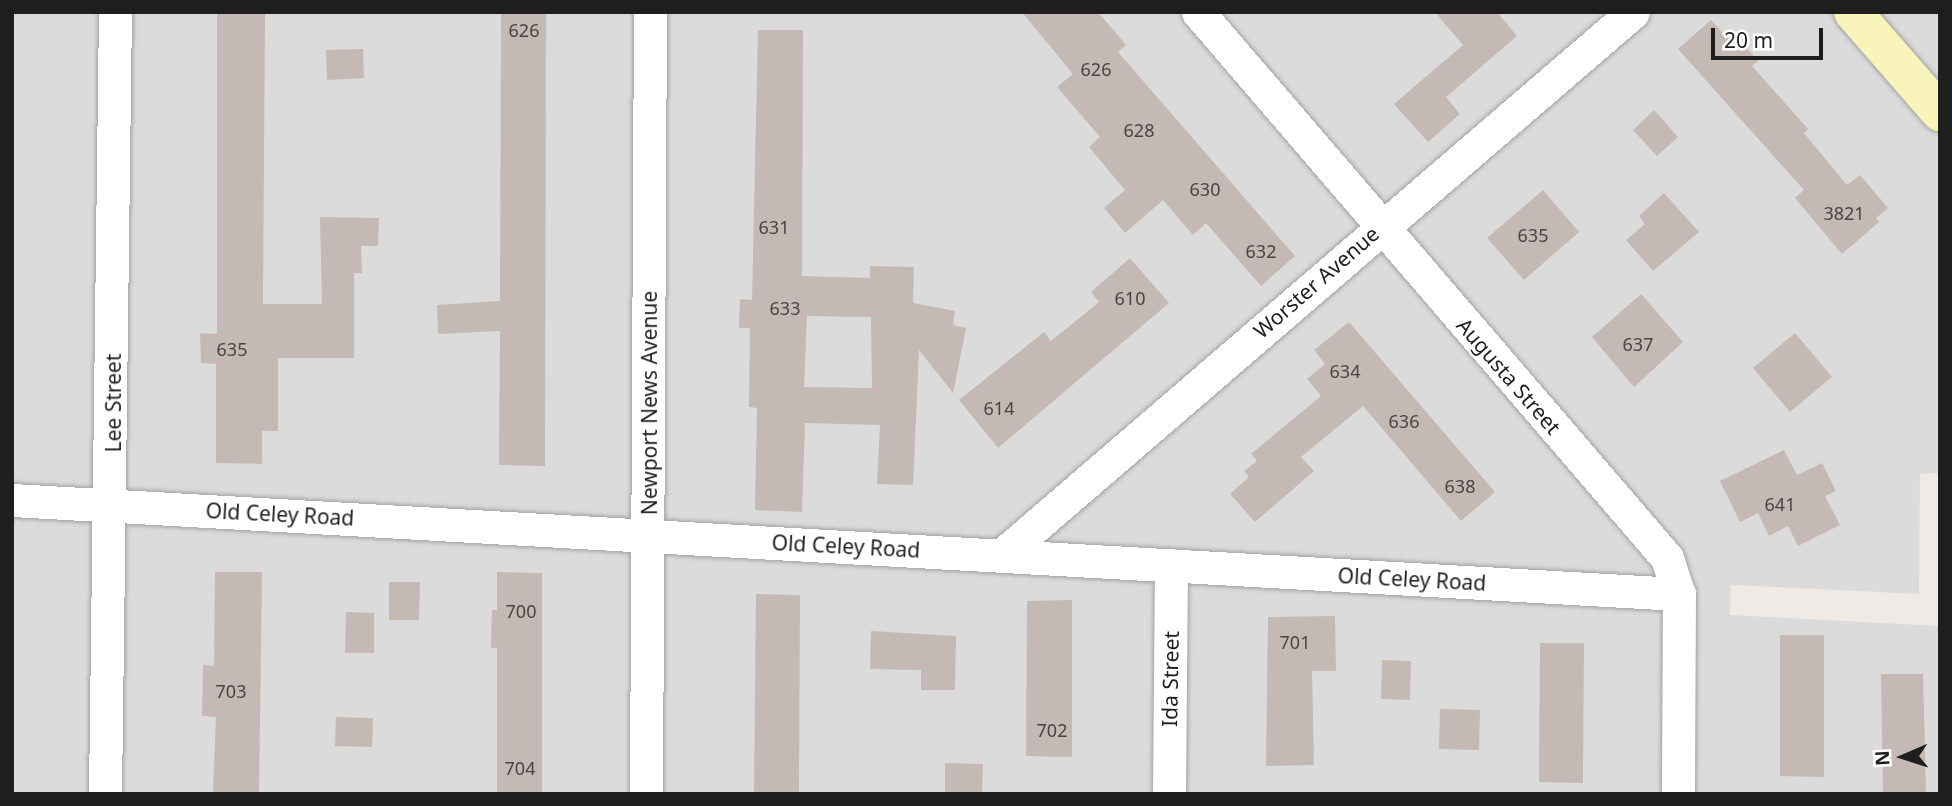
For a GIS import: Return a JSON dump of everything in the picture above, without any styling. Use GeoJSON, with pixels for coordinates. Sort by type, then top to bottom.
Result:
{"type":"FeatureCollection","features":[{"type":"Feature","properties":{"kind":"street","name":"Lee Street"},"geometry":{"type":"LineString","coordinates":[[105,794],[112,505],[115,12]]}},
{"type":"Feature","properties":{"kind":"street","name":"Newport News Avenue"},"geometry":{"type":"LineString","coordinates":[[646,794],[650,12]]}},
{"type":"Feature","properties":{"kind":"street","name":"Augusta Street"},"geometry":{"type":"LineString","coordinates":[[1198,12],[1667,558],[1679,594],[1678,794]]}},
{"type":"Feature","properties":{"kind":"street","name":"Worster Avenue"},"geometry":{"type":"LineString","coordinates":[[1002,555],[1380,226],[1633,12]]}},
{"type":"Feature","properties":{"kind":"street"},"geometry":{"type":"LineString","coordinates":[[1853,12],[1940,112]]}},
{"type":"Feature","properties":{"kind":"street","name":"Old Celey Road"},"geometry":{"type":"LineString","coordinates":[[12,500],[1679,594]]}},
{"type":"Feature","properties":{"kind":"street","name":"Ida Street"},"geometry":{"type":"LineString","coordinates":[[1168,794],[1171,565]]}},
{"type":"Feature","properties":{"kind":"shaded area"},"geometry":{"type":"Polygon","coordinates":[[[12,12],[1940,12],[1940,473],[1920,474],[1919,594],[1731,585],[1730,615],[1940,626],[1940,794],[12,794],[12,12]]]}},
{"type":"Feature","properties":{"kind":"building"},"geometry":{"type":"Polygon","coordinates":[[[217,12],[265,12],[263,304],[322,304],[320,217],[379,218],[378,246],[361,246],[362,273],[354,273],[354,358],[278,358],[278,431],[262,431],[262,464],[216,463],[216,364],[201,363],[200,333],[217,334],[217,12]]]}},
{"type":"Feature","properties":{"kind":"building"},"geometry":{"type":"Polygon","coordinates":[[[501,12],[546,12],[545,466],[499,465],[500,331],[438,334],[437,305],[500,301],[501,12]]]}},
{"type":"Feature","properties":{"kind":"building"},"geometry":{"type":"Polygon","coordinates":[[[1022,12],[1098,12],[1126,45],[1118,52],[1295,256],[1261,286],[1206,223],[1193,235],[1163,200],[1125,233],[1104,208],[1125,190],[1089,147],[1100,137],[1057,87],[1073,74],[1022,12]]]}},
{"type":"Feature","properties":{"kind":"building"},"geometry":{"type":"Polygon","coordinates":[[[1435,12],[1497,12],[1517,36],[1446,97],[1460,114],[1428,142],[1394,104],[1463,45],[1435,12]]]}},
{"type":"Feature","properties":{"kind":"building"},"geometry":{"type":"Polygon","coordinates":[[[1711,20],[1732,43],[1738,38],[1758,61],[1752,66],[1808,129],[1804,133],[1847,185],[1860,175],[1888,208],[1876,218],[1879,222],[1842,254],[1795,198],[1804,190],[1678,49],[1711,20]]]}},
{"type":"Feature","properties":{"kind":"building"},"geometry":{"type":"Polygon","coordinates":[[[758,30],[803,30],[802,276],[870,278],[870,266],[914,267],[913,303],[955,311],[953,325],[966,328],[953,393],[919,350],[913,485],[877,484],[880,425],[805,423],[802,512],[755,510],[757,408],[749,407],[750,328],[739,328],[740,299],[752,300],[758,30]],[[807,316],[804,387],[872,388],[871,317],[807,316]]]}},
{"type":"Feature","properties":{"kind":"building"},"geometry":{"type":"Polygon","coordinates":[[[363,49],[364,78],[327,80],[326,50],[363,49]]]}},
{"type":"Feature","properties":{"kind":"building"},"geometry":{"type":"Polygon","coordinates":[[[1654,110],[1678,137],[1657,156],[1633,130],[1654,110]]]}},
{"type":"Feature","properties":{"kind":"building"},"geometry":{"type":"Polygon","coordinates":[[[1543,190],[1579,232],[1524,280],[1487,238],[1543,190]]]}},
{"type":"Feature","properties":{"kind":"building"},"geometry":{"type":"Polygon","coordinates":[[[1664,193],[1699,232],[1653,271],[1626,240],[1645,224],[1639,216],[1664,193]]]}},
{"type":"Feature","properties":{"kind":"building"},"geometry":{"type":"Polygon","coordinates":[[[1130,258],[1169,303],[998,448],[959,400],[1044,332],[1051,341],[1099,302],[1091,292],[1130,258]]]}},
{"type":"Feature","properties":{"kind":"building"},"geometry":{"type":"Polygon","coordinates":[[[1641,294],[1683,342],[1634,387],[1592,337],[1641,294]]]}},
{"type":"Feature","properties":{"kind":"building"},"geometry":{"type":"Polygon","coordinates":[[[1349,322],[1495,492],[1461,521],[1363,406],[1301,457],[1314,471],[1255,522],[1230,494],[1249,477],[1244,471],[1257,461],[1251,454],[1321,396],[1307,379],[1325,364],[1314,350],[1349,322]]]}},
{"type":"Feature","properties":{"kind":"building"},"geometry":{"type":"Polygon","coordinates":[[[1795,333],[1832,377],[1790,412],[1753,368],[1795,333]]]}},
{"type":"Feature","properties":{"kind":"building"},"geometry":{"type":"Polygon","coordinates":[[[1784,450],[1797,475],[1822,463],[1836,491],[1825,496],[1840,525],[1798,546],[1788,526],[1769,536],[1758,513],[1740,522],[1720,481],[1784,450]]]}},
{"type":"Feature","properties":{"kind":"building"},"geometry":{"type":"Polygon","coordinates":[[[215,572],[262,572],[259,794],[213,794],[216,717],[202,716],[203,665],[214,666],[215,572]]]}},
{"type":"Feature","properties":{"kind":"building"},"geometry":{"type":"Polygon","coordinates":[[[497,572],[542,573],[542,794],[497,794],[497,648],[491,648],[492,610],[497,610],[497,572]]]}},
{"type":"Feature","properties":{"kind":"building"},"geometry":{"type":"Polygon","coordinates":[[[389,582],[420,582],[419,620],[389,620],[389,582]]]}},
{"type":"Feature","properties":{"kind":"building"},"geometry":{"type":"Polygon","coordinates":[[[756,594],[800,595],[799,794],[754,794],[756,594]]]}},
{"type":"Feature","properties":{"kind":"building"},"geometry":{"type":"Polygon","coordinates":[[[1072,600],[1072,757],[1026,756],[1027,601],[1072,600]]]}},
{"type":"Feature","properties":{"kind":"building"},"geometry":{"type":"Polygon","coordinates":[[[346,612],[374,613],[374,653],[345,653],[346,612]]]}},
{"type":"Feature","properties":{"kind":"building"},"geometry":{"type":"Polygon","coordinates":[[[1335,616],[1336,671],[1312,671],[1314,765],[1266,766],[1268,617],[1335,616]]]}},
{"type":"Feature","properties":{"kind":"building"},"geometry":{"type":"Polygon","coordinates":[[[871,631],[956,636],[955,690],[921,690],[921,670],[870,669],[871,631]]]}},
{"type":"Feature","properties":{"kind":"building"},"geometry":{"type":"Polygon","coordinates":[[[1780,635],[1824,635],[1824,777],[1780,776],[1780,635]]]}},
{"type":"Feature","properties":{"kind":"building"},"geometry":{"type":"Polygon","coordinates":[[[1540,643],[1584,643],[1583,783],[1539,782],[1540,643]]]}},
{"type":"Feature","properties":{"kind":"building"},"geometry":{"type":"Polygon","coordinates":[[[1382,660],[1411,661],[1410,700],[1381,699],[1382,660]]]}},
{"type":"Feature","properties":{"kind":"building"},"geometry":{"type":"Polygon","coordinates":[[[1881,674],[1923,674],[1926,793],[1883,794],[1881,674]]]}},
{"type":"Feature","properties":{"kind":"building"},"geometry":{"type":"Polygon","coordinates":[[[1440,709],[1480,710],[1479,750],[1439,749],[1440,709]]]}},
{"type":"Feature","properties":{"kind":"building"},"geometry":{"type":"Polygon","coordinates":[[[336,717],[373,718],[372,747],[335,746],[336,717]]]}},
{"type":"Feature","properties":{"kind":"building"},"geometry":{"type":"Polygon","coordinates":[[[945,763],[983,764],[982,793],[945,793],[945,763]]]}}]}
